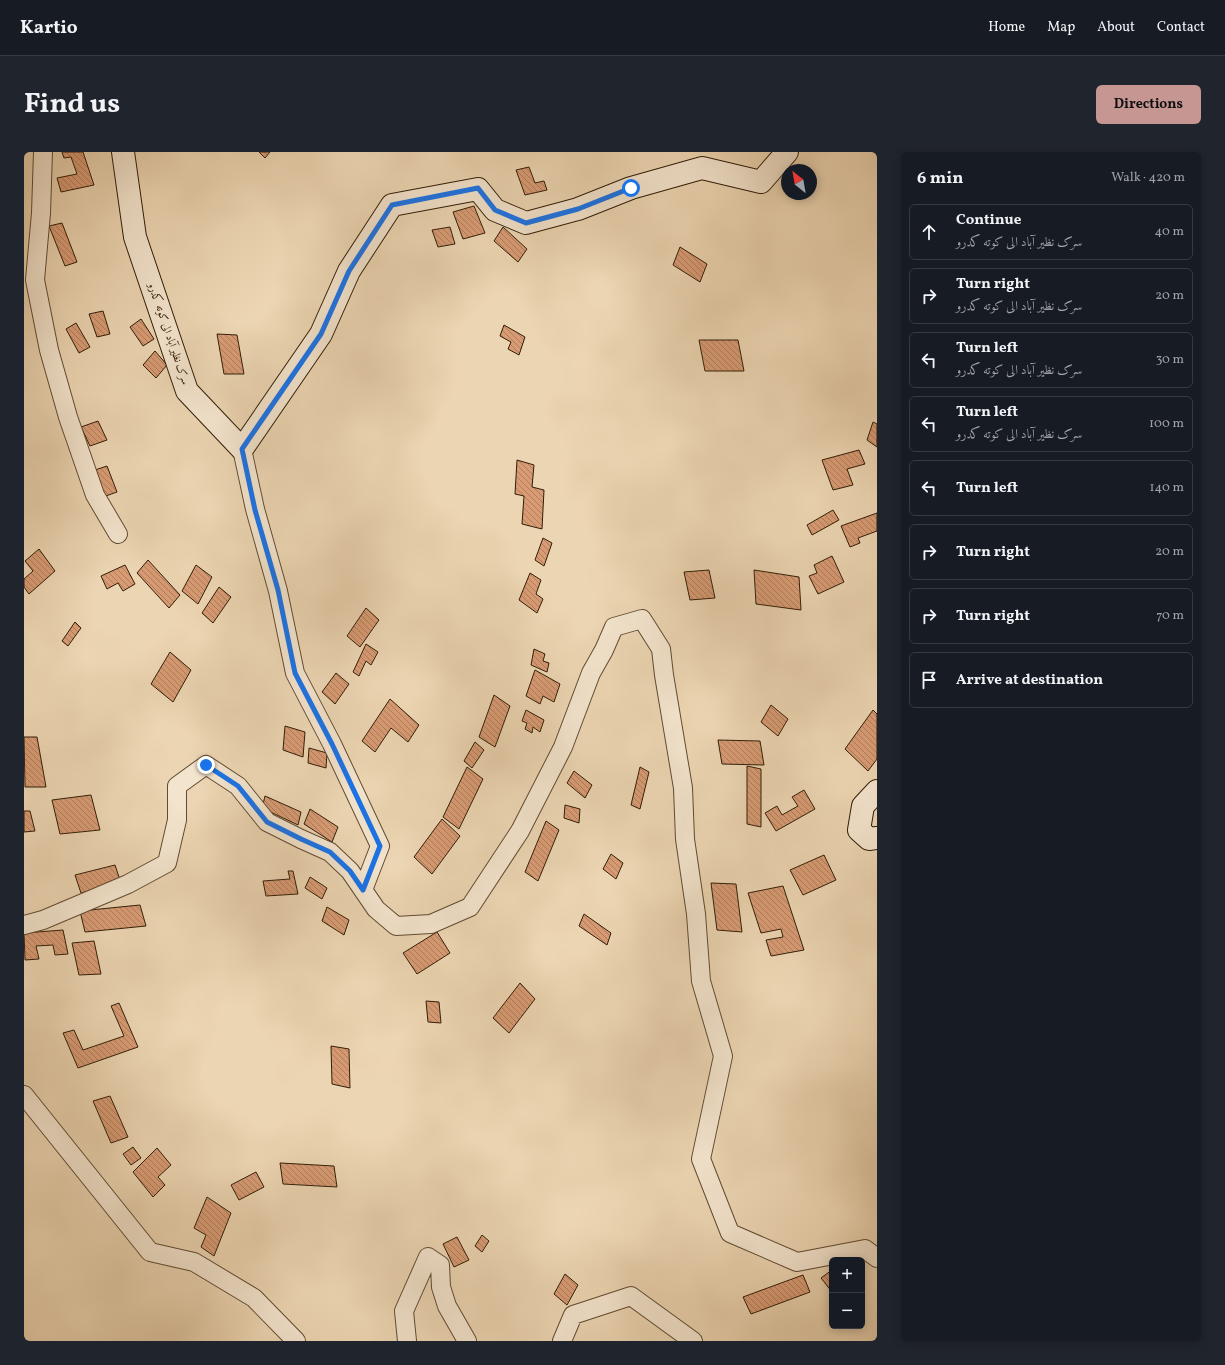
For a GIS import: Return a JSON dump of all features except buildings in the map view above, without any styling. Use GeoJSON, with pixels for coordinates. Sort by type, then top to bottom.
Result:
{"type":"FeatureCollection","features":[{"type":"Feature","properties":{"kind":"street"},"geometry":{"type":"LineString","coordinates":[[44,152],[36,280],[49,350],[68,417],[95,495],[118,534]]}},
{"type":"Feature","properties":{"kind":"street","name":"سرک نظیر آباد الی کوته کدرو"},"geometry":{"type":"LineString","coordinates":[[123,152],[134,237],[187,391],[242,449]]}},
{"type":"Feature","properties":{"kind":"street"},"geometry":{"type":"LineString","coordinates":[[363,890],[380,846],[332,744],[295,673],[278,590],[255,510],[242,449],[321,334],[349,271],[392,205],[478,188],[495,210],[526,223],[578,209],[631,188],[702,168],[761,182],[787,152]]}},
{"type":"Feature","properties":{"kind":"street"},"geometry":{"type":"LineString","coordinates":[[24,925],[43,920],[128,884],[167,862],[177,820],[177,786],[206,765],[238,786],[267,822],[330,852],[350,871],[376,908],[396,926],[431,924],[470,907],[520,831],[563,747],[591,673],[604,650],[614,627],[642,619],[661,649],[683,788],[685,839],[696,914],[701,981],[724,1056],[701,1159],[730,1233],[797,1262],[865,1249],[877,1258]]}},
{"type":"Feature","properties":{"kind":"street"},"geometry":{"type":"LineString","coordinates":[[877,791],[863,806],[859,830],[869,839],[877,838]]}},
{"type":"Feature","properties":{"kind":"street"},"geometry":{"type":"LineString","coordinates":[[24,1095],[150,1252],[194,1262],[254,1298],[296,1341]]}},
{"type":"Feature","properties":{"kind":"street"},"geometry":{"type":"LineString","coordinates":[[407,1341],[404,1310],[428,1257],[440,1265],[441,1287],[447,1306],[466,1341]]}},
{"type":"Feature","properties":{"kind":"street"},"geometry":{"type":"LineString","coordinates":[[562,1341],[573,1315],[631,1296],[693,1341]]}},
{"type":"Feature","properties":{"kind":"route"},"geometry":{"type":"LineString","coordinates":[[206,765],[238,786],[267,822],[330,852],[350,871],[363,890],[380,846],[332,744],[295,673],[278,590],[255,510],[242,449],[321,334],[349,271],[392,205],[478,188],[495,210],[526,223],[578,209],[631,188]]}}]}
